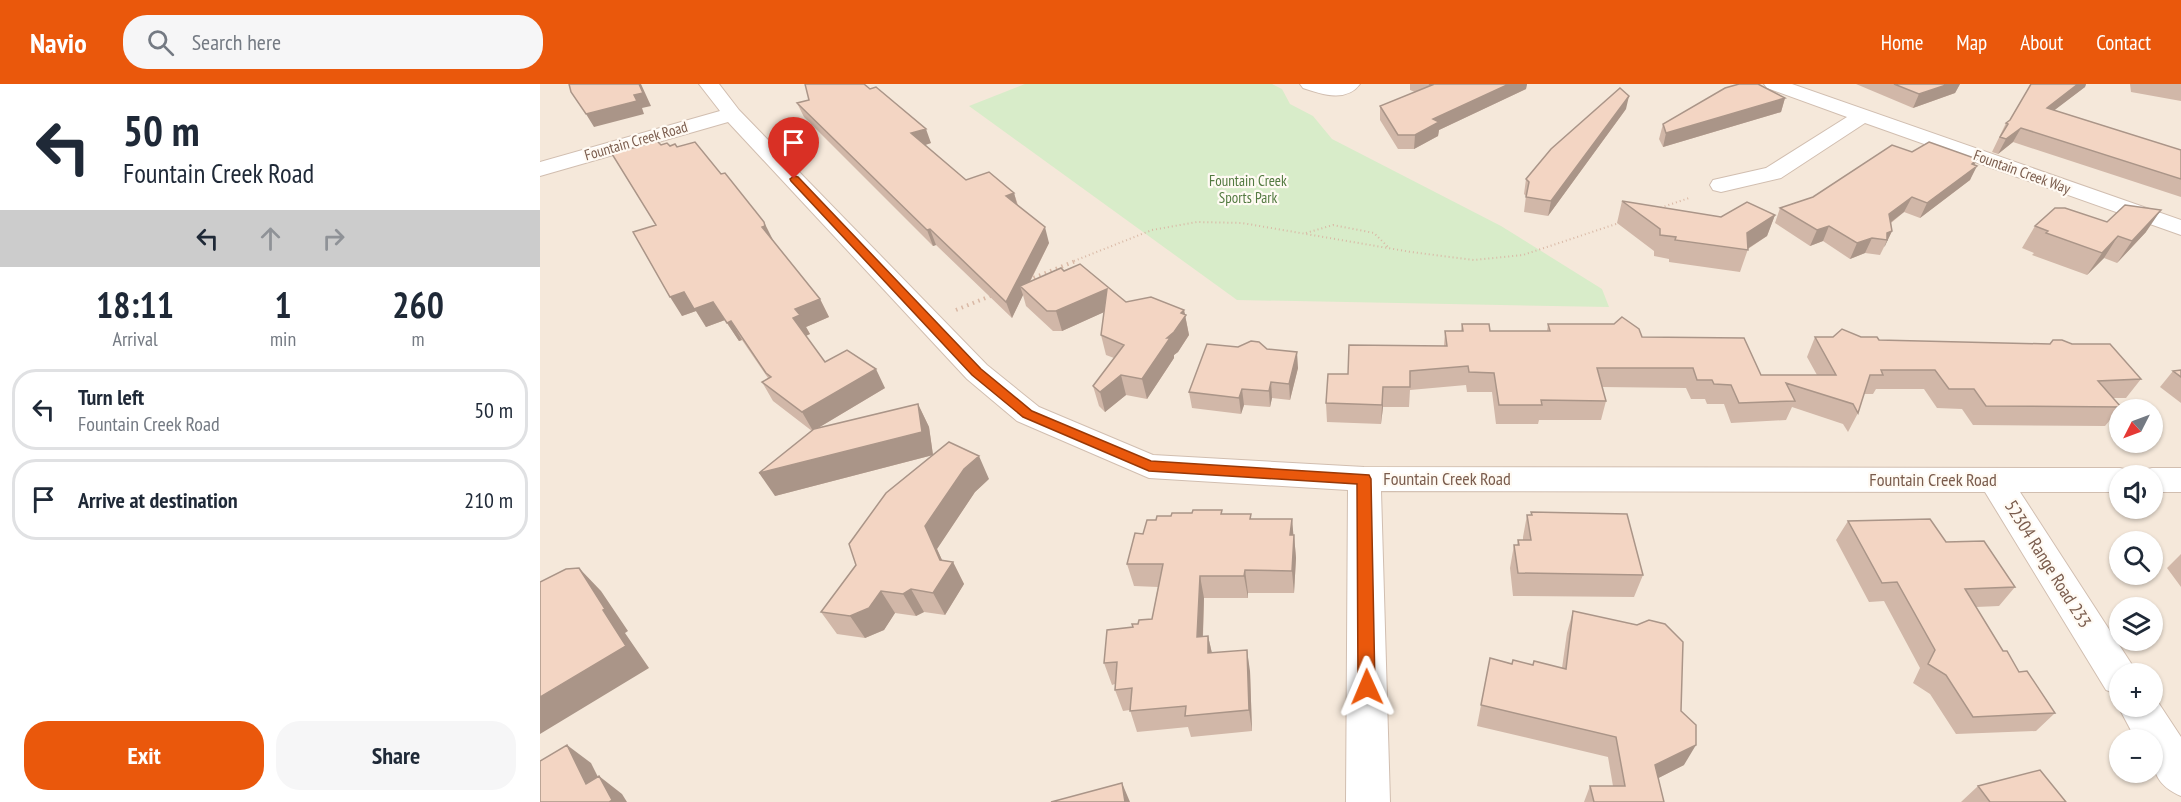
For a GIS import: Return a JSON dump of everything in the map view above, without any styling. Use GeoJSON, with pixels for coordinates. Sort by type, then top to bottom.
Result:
{"type":"FeatureCollection","features":[{"type":"Feature","properties":{"kind":"street","name":"Fountain Creek Road"},"geometry":{"type":"LineString","coordinates":[[708,84],[732,114],[977,372],[1028,414],[1149,466],[1364,479],[2109,480]]}},
{"type":"Feature","properties":{"kind":"street"},"geometry":{"type":"LineString","coordinates":[[1310,84],[1332,91],[1350,84]]}},
{"type":"Feature","properties":{"kind":"street","name":"Fountain Creek Way"},"geometry":{"type":"LineString","coordinates":[[1774,84],[2181,228]]}},
{"type":"Feature","properties":{"kind":"street","name":"Fountain Creek Road"},"geometry":{"type":"LineString","coordinates":[[540,169],[732,114]]}},
{"type":"Feature","properties":{"kind":"street"},"geometry":{"type":"LineString","coordinates":[[1721,185],[1773,173],[1863,115]]}},
{"type":"Feature","properties":{"kind":"street"},"geometry":{"type":"LineString","coordinates":[[1364,479],[1368,802]]}},
{"type":"Feature","properties":{"kind":"street","name":"52304 Range Road 233"},"geometry":{"type":"LineString","coordinates":[[1995,480],[2111,663]]}},
{"type":"Feature","properties":{"kind":"street"},"geometry":{"type":"LineString","coordinates":[[2163,480],[2181,480]]}},
{"type":"Feature","properties":{"kind":"street"},"geometry":{"type":"LineString","coordinates":[[2145,717],[2181,775]]}},
{"type":"Feature","properties":{"kind":"path"},"geometry":{"type":"LineString","coordinates":[[1656,209],[1689,198]]}},
{"type":"Feature","properties":{"kind":"path"},"geometry":{"type":"LineString","coordinates":[[1026,281],[1142,234],[1172,225],[1216,221],[1242,223],[1390,249],[1474,260],[1498,258],[1547,248],[1623,221]]}},
{"type":"Feature","properties":{"kind":"path"},"geometry":{"type":"LineString","coordinates":[[1303,233],[1333,225],[1374,233],[1390,249]]}},
{"type":"Feature","properties":{"kind":"path"},"geometry":{"type":"LineString","coordinates":[[952,311],[994,294]]}},
{"type":"Feature","properties":{"kind":"shaded area"},"geometry":{"type":"Polygon","coordinates":[[[540,84],[2181,84],[2181,802],[540,802],[540,84]]]}},
{"type":"Feature","properties":{"kind":"green space","name":"Fountain Creek Sports Park"},"geometry":{"type":"Polygon","coordinates":[[[1025,84],[1272,84],[1282,89],[1290,104],[1313,116],[1332,139],[1501,226],[1602,289],[1609,307],[1237,300],[969,106],[1025,84]]]}},
{"type":"Feature","properties":{"kind":"building"},"geometry":{"type":"Polygon","coordinates":[[[569,84],[639,84],[643,93],[634,95],[637,101],[586,114],[571,92],[569,84]]]}},
{"type":"Feature","properties":{"kind":"building"},"geometry":{"type":"Polygon","coordinates":[[[805,84],[864,84],[870,89],[876,87],[926,129],[911,133],[966,180],[989,172],[1014,193],[1006,196],[1045,227],[1006,302],[930,229],[927,230],[797,103],[809,100],[805,84]]]}},
{"type":"Feature","properties":{"kind":"building"},"geometry":{"type":"Polygon","coordinates":[[[1429,84],[1509,84],[1433,119],[1439,122],[1415,135],[1398,135],[1380,106],[1432,85],[1429,84]]]}},
{"type":"Feature","properties":{"kind":"building"},"geometry":{"type":"Polygon","coordinates":[[[1739,84],[1758,84],[1785,98],[1666,133],[1663,124],[1725,88],[1739,84]]]}},
{"type":"Feature","properties":{"kind":"building"},"geometry":{"type":"Polygon","coordinates":[[[1894,84],[1949,84],[1919,94],[1894,84]]]}},
{"type":"Feature","properties":{"kind":"building"},"geometry":{"type":"Polygon","coordinates":[[[2031,84],[2078,84],[2047,108],[2181,150],[2181,179],[2021,128],[2006,139],[2000,137],[2008,124],[2006,123],[2031,84]]]}},
{"type":"Feature","properties":{"kind":"building"},"geometry":{"type":"Polygon","coordinates":[[[1620,88],[1629,96],[1551,201],[1526,197],[1529,182],[1526,179],[1551,149],[1620,88]]]}},
{"type":"Feature","properties":{"kind":"building"},"geometry":{"type":"Polygon","coordinates":[[[657,141],[661,145],[675,144],[677,147],[695,142],[721,174],[725,173],[764,222],[765,226],[762,227],[820,299],[795,309],[800,315],[793,318],[825,362],[847,350],[876,369],[802,412],[762,382],[771,377],[731,321],[727,323],[713,302],[694,309],[684,292],[670,297],[633,232],[656,225],[612,154],[657,141]]]}},
{"type":"Feature","properties":{"kind":"building"},"geometry":{"type":"Polygon","coordinates":[[[1929,142],[1977,159],[1972,164],[1977,166],[1927,203],[1912,197],[1889,214],[1892,231],[1887,233],[1887,240],[1872,238],[1857,243],[1829,226],[1817,230],[1780,208],[1813,197],[1892,145],[1912,152],[1929,142]]]}},
{"type":"Feature","properties":{"kind":"building"},"geometry":{"type":"Polygon","coordinates":[[[1622,201],[1721,217],[1747,202],[1775,215],[1747,233],[1748,250],[1675,240],[1676,237],[1660,235],[1660,229],[1622,201]]]}},
{"type":"Feature","properties":{"kind":"building"},"geometry":{"type":"Polygon","coordinates":[[[2125,205],[2161,210],[2132,241],[2118,236],[2102,253],[2046,233],[2048,231],[2035,226],[2055,208],[2065,208],[2107,222],[2125,205]]]}},
{"type":"Feature","properties":{"kind":"building"},"geometry":{"type":"Polygon","coordinates":[[[1080,264],[1126,302],[1151,297],[1184,310],[1181,313],[1186,315],[1167,338],[1170,338],[1142,379],[1121,375],[1100,392],[1093,386],[1124,345],[1101,335],[1107,289],[1056,311],[1047,311],[1020,286],[1061,268],[1064,271],[1080,264]]]}},
{"type":"Feature","properties":{"kind":"building"},"geometry":{"type":"Polygon","coordinates":[[[1622,317],[1639,329],[1642,337],[1744,338],[1761,375],[1836,375],[1815,337],[1833,337],[1842,329],[1861,337],[1877,337],[1879,340],[2050,344],[2053,340],[2062,340],[2072,344],[2110,344],[2141,379],[2098,381],[2114,399],[2109,399],[2109,407],[1986,406],[1974,389],[1949,389],[1935,370],[1881,370],[1883,375],[1870,375],[1858,413],[1853,404],[1786,383],[1795,401],[1739,403],[1731,385],[1714,384],[1712,380],[1697,380],[1693,368],[1597,368],[1606,401],[1541,400],[1542,405],[1499,405],[1494,373],[1469,372],[1468,366],[1410,371],[1410,387],[1383,387],[1382,405],[1326,403],[1328,374],[1348,374],[1349,345],[1447,346],[1445,331],[1463,331],[1462,324],[1489,324],[1490,331],[1550,331],[1548,324],[1614,324],[1622,317]]]}},
{"type":"Feature","properties":{"kind":"building"},"geometry":{"type":"Polygon","coordinates":[[[1251,341],[1259,342],[1267,349],[1297,352],[1289,384],[1271,382],[1269,391],[1242,389],[1239,398],[1189,392],[1207,344],[1238,347],[1251,341]]]}},
{"type":"Feature","properties":{"kind":"building"},"geometry":{"type":"Polygon","coordinates":[[[2181,370],[2181,377],[2173,371],[2181,370]]]}},
{"type":"Feature","properties":{"kind":"building"},"geometry":{"type":"Polygon","coordinates":[[[918,404],[922,432],[759,473],[814,429],[918,404]]]}},
{"type":"Feature","properties":{"kind":"building"},"geometry":{"type":"Polygon","coordinates":[[[949,442],[979,456],[964,469],[925,526],[940,560],[953,562],[933,593],[911,589],[903,594],[881,591],[869,608],[850,616],[821,612],[856,565],[849,544],[886,493],[949,442]]]}},
{"type":"Feature","properties":{"kind":"building"},"geometry":{"type":"Polygon","coordinates":[[[1193,510],[1222,510],[1221,514],[1251,514],[1250,519],[1292,519],[1290,535],[1294,535],[1292,571],[1245,570],[1244,576],[1200,576],[1197,637],[1208,636],[1208,653],[1247,650],[1249,710],[1185,716],[1186,706],[1130,711],[1132,688],[1115,690],[1117,662],[1104,663],[1107,630],[1133,627],[1132,624],[1138,624],[1139,620],[1152,619],[1163,564],[1127,564],[1135,533],[1143,534],[1147,520],[1156,520],[1157,516],[1192,513],[1193,510]]]}},
{"type":"Feature","properties":{"kind":"building"},"geometry":{"type":"Polygon","coordinates":[[[1531,512],[1627,514],[1643,575],[1518,573],[1514,545],[1519,545],[1518,540],[1531,540],[1527,515],[1532,515],[1531,512]]]}},
{"type":"Feature","properties":{"kind":"building"},"geometry":{"type":"Polygon","coordinates":[[[1930,519],[1946,542],[1984,541],[2015,587],[1965,589],[2003,651],[2007,651],[2019,672],[2027,671],[2055,713],[1973,717],[1946,675],[1928,664],[1935,650],[1897,582],[1882,583],[1848,521],[1930,519]]]}},
{"type":"Feature","properties":{"kind":"building"},"geometry":{"type":"Polygon","coordinates":[[[579,568],[626,646],[540,697],[540,582],[566,569],[579,568]]]}},
{"type":"Feature","properties":{"kind":"building"},"geometry":{"type":"Polygon","coordinates":[[[1573,611],[1637,625],[1649,620],[1665,624],[1683,642],[1681,711],[1696,725],[1696,745],[1655,765],[1664,802],[1594,802],[1590,786],[1625,786],[1616,737],[1481,705],[1490,658],[1512,664],[1513,660],[1533,665],[1534,661],[1566,669],[1573,611]]]}},
{"type":"Feature","properties":{"kind":"building"},"geometry":{"type":"Polygon","coordinates":[[[567,745],[586,784],[599,776],[612,800],[609,802],[540,802],[540,761],[567,745]]]}},
{"type":"Feature","properties":{"kind":"building"},"geometry":{"type":"Polygon","coordinates":[[[2040,770],[2066,802],[1990,802],[1978,786],[2040,770]]]}},
{"type":"Feature","properties":{"kind":"building"},"geometry":{"type":"Polygon","coordinates":[[[1122,783],[1125,802],[1051,802],[1122,783]]]}},
{"type":"Feature","properties":{"kind":"route"},"geometry":{"type":"LineString","coordinates":[[794,179],[977,372],[1028,414],[1149,466],[1364,479],[1367,687]]}}]}
